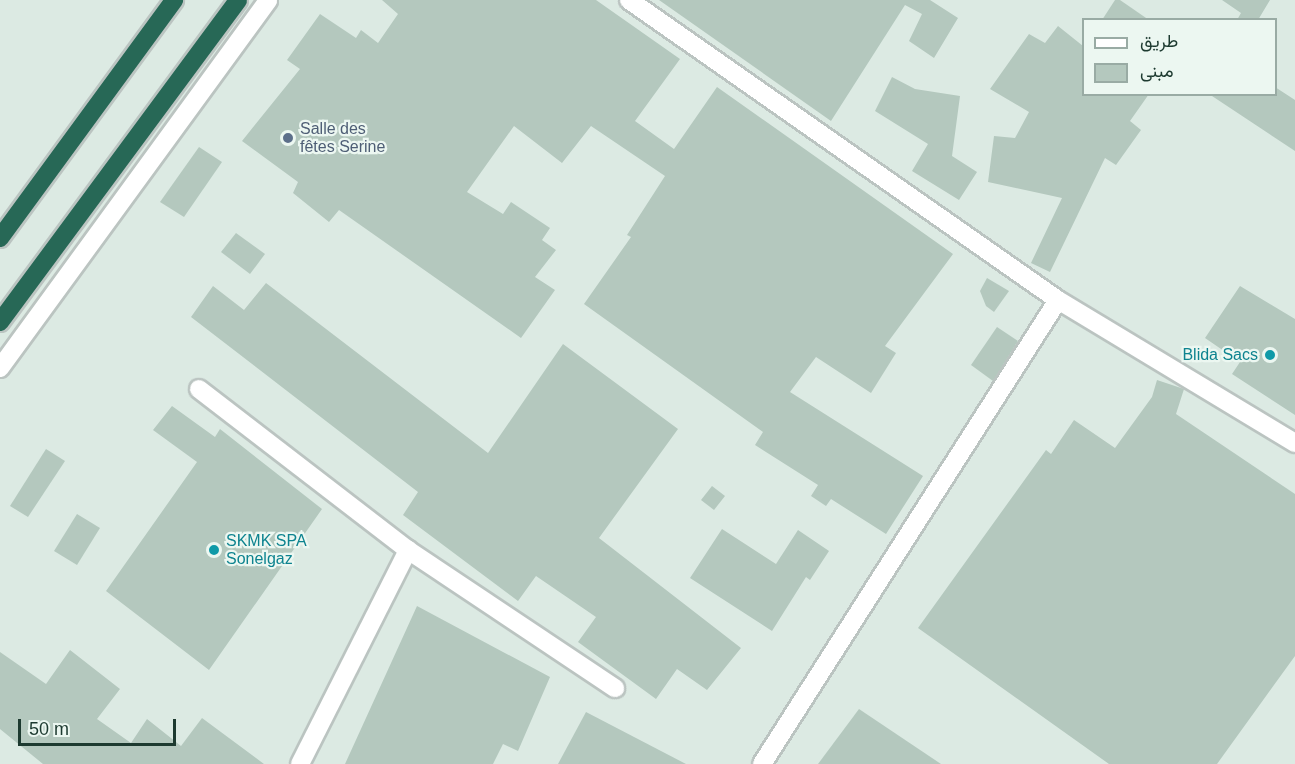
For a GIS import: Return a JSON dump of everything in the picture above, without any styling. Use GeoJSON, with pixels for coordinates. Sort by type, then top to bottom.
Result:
{"type":"FeatureCollection","features":[{"type":"Feature","properties":{"kind":"highway"},"geometry":{"type":"LineString","coordinates":[[0,238],[174,0]]}},
{"type":"Feature","properties":{"kind":"highway"},"geometry":{"type":"LineString","coordinates":[[0,322],[238,0]]}},
{"type":"Feature","properties":{"kind":"street"},"geometry":{"type":"LineString","coordinates":[[0,368],[268,0]]}},
{"type":"Feature","properties":{"kind":"street"},"geometry":{"type":"LineString","coordinates":[[629,0],[1058,300],[1295,443]]}},
{"type":"Feature","properties":{"kind":"street"},"geometry":{"type":"LineString","coordinates":[[762,764],[1058,300]]}},
{"type":"Feature","properties":{"kind":"street"},"geometry":{"type":"LineString","coordinates":[[199,389],[408,550],[615,688]]}},
{"type":"Feature","properties":{"kind":"street"},"geometry":{"type":"LineString","coordinates":[[300,764],[408,550]]}},
{"type":"Feature","properties":{"kind":"building"},"geometry":{"type":"Polygon","coordinates":[[[382,0],[596,0],[680,59],[635,121],[674,149],[717,87],[953,254],[885,346],[896,353],[871,393],[816,357],[790,392],[923,476],[886,534],[831,499],[826,506],[811,496],[818,485],[755,445],[763,432],[584,304],[631,237],[627,235],[665,176],[591,126],[562,163],[514,126],[467,192],[503,214],[511,202],[550,228],[542,240],[556,250],[535,277],[555,290],[521,338],[339,210],[329,222],[293,193],[298,182],[242,141],[300,69],[287,60],[320,14],[356,38],[361,30],[378,43],[398,14],[382,0]]]}},
{"type":"Feature","properties":{"kind":"building"},"geometry":{"type":"Polygon","coordinates":[[[659,0],[930,0],[958,18],[934,58],[909,41],[922,14],[905,5],[831,121],[659,0]]]}},
{"type":"Feature","properties":{"kind":"building"},"geometry":{"type":"Polygon","coordinates":[[[1115,0],[1120,0],[1146,18],[1103,18],[1115,0]]]}},
{"type":"Feature","properties":{"kind":"building"},"geometry":{"type":"Polygon","coordinates":[[[1222,0],[1270,0],[1259,18],[1238,18],[1241,13],[1222,0]]]}},
{"type":"Feature","properties":{"kind":"building"},"geometry":{"type":"Polygon","coordinates":[[[1058,26],[1082,45],[1082,96],[1148,96],[1130,121],[1141,130],[1116,165],[1105,158],[1050,272],[1031,263],[1062,198],[988,182],[994,136],[1015,138],[1029,112],[990,89],[1029,34],[1045,43],[1058,26]]]}},
{"type":"Feature","properties":{"kind":"building"},"geometry":{"type":"Polygon","coordinates":[[[892,77],[915,89],[960,96],[952,156],[977,172],[959,200],[912,171],[928,144],[875,111],[892,77]]]}},
{"type":"Feature","properties":{"kind":"building"},"geometry":{"type":"Polygon","coordinates":[[[1277,88],[1295,100],[1295,151],[1212,96],[1277,96],[1277,88]]]}},
{"type":"Feature","properties":{"kind":"building"},"geometry":{"type":"Polygon","coordinates":[[[199,147],[222,162],[184,217],[160,202],[199,147]]]}},
{"type":"Feature","properties":{"kind":"building"},"geometry":{"type":"Polygon","coordinates":[[[236,233],[265,254],[250,274],[221,252],[236,233]]]}},
{"type":"Feature","properties":{"kind":"building"},"geometry":{"type":"Polygon","coordinates":[[[987,278],[1009,291],[994,312],[986,306],[980,291],[987,278]]]}},
{"type":"Feature","properties":{"kind":"building"},"geometry":{"type":"Polygon","coordinates":[[[266,283],[488,453],[563,344],[678,429],[599,538],[741,648],[707,690],[677,669],[656,699],[578,642],[596,617],[536,576],[518,601],[403,515],[418,492],[191,317],[213,286],[244,310],[266,283]]]}},
{"type":"Feature","properties":{"kind":"building"},"geometry":{"type":"Polygon","coordinates":[[[1240,286],[1295,319],[1295,415],[1232,374],[1240,362],[1205,338],[1240,286]]]}},
{"type":"Feature","properties":{"kind":"building"},"geometry":{"type":"Polygon","coordinates":[[[997,327],[1018,341],[993,381],[971,365],[997,327]]]}},
{"type":"Feature","properties":{"kind":"building"},"geometry":{"type":"Polygon","coordinates":[[[1157,380],[1184,389],[1176,414],[1295,494],[1295,656],[1217,764],[1109,764],[918,628],[1046,450],[1051,454],[1074,420],[1115,448],[1152,397],[1157,380]]]}},
{"type":"Feature","properties":{"kind":"building","name":"SKMK SPA Sonelgaz"},"geometry":{"type":"Polygon","coordinates":[[[172,406],[215,437],[220,429],[322,509],[209,670],[106,591],[197,462],[153,430],[172,406]]]}},
{"type":"Feature","properties":{"kind":"building"},"geometry":{"type":"Polygon","coordinates":[[[46,449],[65,461],[28,517],[10,506],[46,449]]]}},
{"type":"Feature","properties":{"kind":"building"},"geometry":{"type":"Polygon","coordinates":[[[712,486],[725,496],[714,510],[701,500],[712,486]]]}},
{"type":"Feature","properties":{"kind":"building"},"geometry":{"type":"Polygon","coordinates":[[[77,514],[100,528],[77,565],[54,551],[77,514]]]}},
{"type":"Feature","properties":{"kind":"building"},"geometry":{"type":"Polygon","coordinates":[[[722,529],[776,564],[798,530],[829,551],[810,580],[806,577],[772,631],[690,578],[722,529]]]}},
{"type":"Feature","properties":{"kind":"building"},"geometry":{"type":"Polygon","coordinates":[[[417,606],[550,677],[518,751],[503,744],[493,764],[345,764],[417,606]]]}},
{"type":"Feature","properties":{"kind":"building"},"geometry":{"type":"Polygon","coordinates":[[[70,650],[120,689],[97,719],[131,743],[147,719],[181,746],[202,718],[264,764],[43,764],[0,729],[0,652],[46,684],[70,650]]]}},
{"type":"Feature","properties":{"kind":"building"},"geometry":{"type":"Polygon","coordinates":[[[859,709],[941,764],[818,764],[859,709]]]}},
{"type":"Feature","properties":{"kind":"building"},"geometry":{"type":"Polygon","coordinates":[[[586,712],[686,764],[558,764],[586,712]]]}},
{"type":"Feature","properties":{"kind":"place","name":"Salle des fêtes Serine"},"geometry":{"type":"Point","coordinates":[288,138]}},
{"type":"Feature","properties":{"kind":"place","name":"Blida Sacs"},"geometry":{"type":"Point","coordinates":[1270,355]}},
{"type":"Feature","properties":{"kind":"place","name":"SKMK SPA Sonelgaz"},"geometry":{"type":"Point","coordinates":[214,550]}}]}
